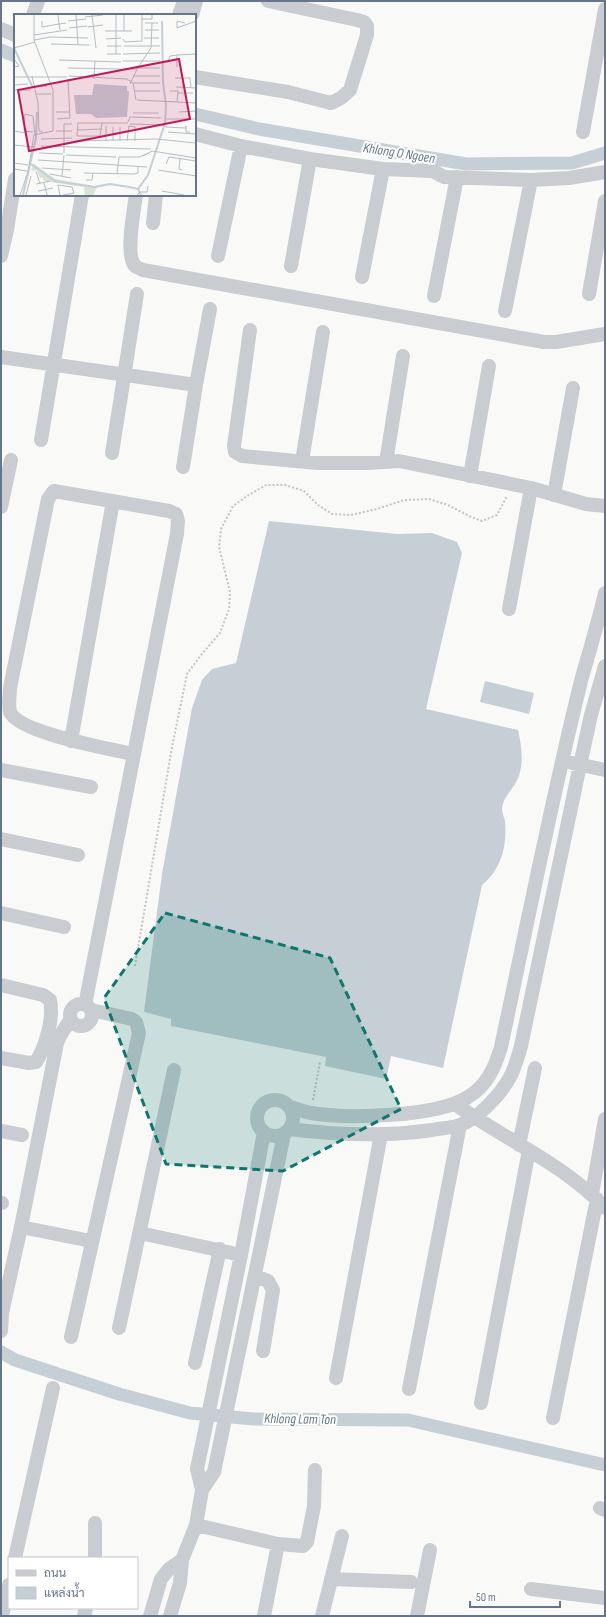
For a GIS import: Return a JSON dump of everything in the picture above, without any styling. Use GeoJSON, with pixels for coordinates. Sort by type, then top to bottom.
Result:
{"type":"FeatureCollection","features":[{"type":"Feature","properties":{"kind":"street"},"geometry":{"type":"LineString","coordinates":[[33,14],[38,1]]}},
{"type":"Feature","properties":{"kind":"street"},"geometry":{"type":"LineString","coordinates":[[179,14],[184,1]]}},
{"type":"Feature","properties":{"kind":"street"},"geometry":{"type":"LineString","coordinates":[[192,14],[196,1]]}},
{"type":"Feature","properties":{"kind":"street"},"geometry":{"type":"LineString","coordinates":[[196,77],[288,92],[331,102],[341,98],[350,90],[367,35],[367,26],[364,22],[268,1]]}},
{"type":"Feature","properties":{"kind":"street"},"geometry":{"type":"LineString","coordinates":[[584,132],[599,83],[605,9]]}},
{"type":"Feature","properties":{"kind":"street"},"geometry":{"type":"LineString","coordinates":[[1,29],[14,35]]}},
{"type":"Feature","properties":{"kind":"street"},"geometry":{"type":"LineString","coordinates":[[196,134],[241,146],[310,159],[383,169],[433,171],[444,177],[531,180],[569,178],[605,172]]}},
{"type":"Feature","properties":{"kind":"street"},"geometry":{"type":"LineString","coordinates":[[218,256],[241,146]]}},
{"type":"Feature","properties":{"kind":"street"},"geometry":{"type":"LineString","coordinates":[[291,266],[310,159]]}},
{"type":"Feature","properties":{"kind":"street"},"geometry":{"type":"LineString","coordinates":[[362,277],[383,169]]}},
{"type":"Feature","properties":{"kind":"street"},"geometry":{"type":"LineString","coordinates":[[434,296],[457,177]]}},
{"type":"Feature","properties":{"kind":"street"},"geometry":{"type":"LineString","coordinates":[[505,311],[531,180]]}},
{"type":"Feature","properties":{"kind":"street"},"geometry":{"type":"LineString","coordinates":[[1,256],[14,185]]}},
{"type":"Feature","properties":{"kind":"street"},"geometry":{"type":"LineString","coordinates":[[41,440],[82,196]]}},
{"type":"Feature","properties":{"kind":"street"},"geometry":{"type":"LineString","coordinates":[[136,196],[131,257],[135,266],[143,270],[544,342],[556,342],[605,334]]}},
{"type":"Feature","properties":{"kind":"street"},"geometry":{"type":"LineString","coordinates":[[153,223],[156,196]]}},
{"type":"Feature","properties":{"kind":"street"},"geometry":{"type":"LineString","coordinates":[[588,294],[605,201]]}},
{"type":"Feature","properties":{"kind":"street"},"geometry":{"type":"LineString","coordinates":[[112,454],[137,294]]}},
{"type":"Feature","properties":{"kind":"street"},"geometry":{"type":"LineString","coordinates":[[183,467],[210,309]]}},
{"type":"Feature","properties":{"kind":"street"},"geometry":{"type":"LineString","coordinates":[[250,330],[234,446],[235,452],[242,456],[318,463],[399,461],[513,484],[586,504],[605,506]]}},
{"type":"Feature","properties":{"kind":"street"},"geometry":{"type":"LineString","coordinates":[[302,461],[323,332]]}},
{"type":"Feature","properties":{"kind":"street"},"geometry":{"type":"LineString","coordinates":[[386,462],[403,356]]}},
{"type":"Feature","properties":{"kind":"street"},"geometry":{"type":"LineString","coordinates":[[1,357],[196,385]]}},
{"type":"Feature","properties":{"kind":"street"},"geometry":{"type":"LineString","coordinates":[[470,476],[489,366]]}},
{"type":"Feature","properties":{"kind":"street"},"geometry":{"type":"LineString","coordinates":[[554,495],[573,388]]}},
{"type":"Feature","properties":{"kind":"street"},"geometry":{"type":"LineString","coordinates":[[1,507],[11,460]]}},
{"type":"Feature","properties":{"kind":"street"},"geometry":{"type":"LineString","coordinates":[[509,609],[530,488]]}},
{"type":"Feature","properties":{"kind":"street"},"geometry":{"type":"LineString","coordinates":[[71,1337],[91,1241],[139,1033],[136,1022],[132,1019],[88,1007],[80,1004],[72,1007],[69,1015],[70,1020],[76,1026],[85,1026],[91,1019],[88,1007],[133,754],[177,534],[178,521],[176,514],[169,511],[54,491],[48,499],[10,688],[10,712],[17,721],[71,741],[133,754]]}},
{"type":"Feature","properties":{"kind":"street"},"geometry":{"type":"LineString","coordinates":[[71,741],[113,501]]}},
{"type":"Feature","properties":{"kind":"street"},"geometry":{"type":"LineString","coordinates":[[290,1107],[310,1113],[344,1116],[384,1115],[430,1110],[455,1104],[477,1091],[489,1077],[496,1064],[501,1047],[582,679],[605,593]]}},
{"type":"Feature","properties":{"kind":"street"},"geometry":{"type":"LineString","coordinates":[[202,1490],[214,1472],[287,1132],[293,1122],[293,1114],[290,1107],[286,1103],[276,1099],[270,1100],[261,1106],[258,1111],[258,1122],[264,1132],[274,1136],[287,1132],[347,1135],[413,1132],[460,1125],[474,1117],[501,1091],[510,1077],[515,1065],[591,715],[605,666]]}},
{"type":"Feature","properties":{"kind":"street"},"geometry":{"type":"LineString","coordinates":[[563,762],[605,770]]}},
{"type":"Feature","properties":{"kind":"street"},"geometry":{"type":"LineString","coordinates":[[1,770],[92,787]]}},
{"type":"Feature","properties":{"kind":"street"},"geometry":{"type":"LineString","coordinates":[[1,839],[78,855]]}},
{"type":"Feature","properties":{"kind":"street"},"geometry":{"type":"LineString","coordinates":[[1,913],[64,927]]}},
{"type":"Feature","properties":{"kind":"street"},"geometry":{"type":"LineString","coordinates":[[528,922],[546,926]]}},
{"type":"Feature","properties":{"kind":"street"},"geometry":{"type":"LineString","coordinates":[[1,985],[43,995],[50,1000],[52,1010],[43,1051],[36,1062],[29,1063],[1,1058]]}},
{"type":"Feature","properties":{"kind":"street"},"geometry":{"type":"LineString","coordinates":[[2,1330],[1,1313],[21,1227],[57,1043],[70,1020]]}},
{"type":"Feature","properties":{"kind":"street"},"geometry":{"type":"LineString","coordinates":[[481,1403],[524,1148],[535,1068]]}},
{"type":"Feature","properties":{"kind":"street"},"geometry":{"type":"LineString","coordinates":[[119,1328],[174,1070]]}},
{"type":"Feature","properties":{"kind":"street"},"geometry":{"type":"LineString","coordinates":[[455,1104],[524,1148],[598,1200]]}},
{"type":"Feature","properties":{"kind":"street"},"geometry":{"type":"LineString","coordinates":[[553,1418],[598,1200],[605,1119]]}},
{"type":"Feature","properties":{"kind":"street"},"geometry":{"type":"LineString","coordinates":[[409,1389],[460,1125]]}},
{"type":"Feature","properties":{"kind":"street"},"geometry":{"type":"LineString","coordinates":[[1,1131],[22,1136]]}},
{"type":"Feature","properties":{"kind":"street"},"geometry":{"type":"LineString","coordinates":[[170,1616],[180,1583],[182,1560],[196,1525],[202,1490],[197,1469],[241,1254],[264,1132]]}},
{"type":"Feature","properties":{"kind":"street"},"geometry":{"type":"LineString","coordinates":[[336,1378],[380,1134]]}},
{"type":"Feature","properties":{"kind":"street"},"geometry":{"type":"LineString","coordinates":[[21,1227],[91,1241]]}},
{"type":"Feature","properties":{"kind":"street"},"geometry":{"type":"LineString","coordinates":[[140,1233],[241,1254]]}},
{"type":"Feature","properties":{"kind":"street"},"geometry":{"type":"LineString","coordinates":[[195,1363],[220,1250]]}},
{"type":"Feature","properties":{"kind":"street"},"geometry":{"type":"LineString","coordinates":[[256,1276],[268,1281],[273,1290],[263,1352]]}},
{"type":"Feature","properties":{"kind":"street"},"geometry":{"type":"LineString","coordinates":[[227,1324],[245,1327]]}},
{"type":"Feature","properties":{"kind":"street"},"geometry":{"type":"LineString","coordinates":[[15,1557],[53,1388]]}},
{"type":"Feature","properties":{"kind":"street"},"geometry":{"type":"LineString","coordinates":[[196,1525],[278,1544],[300,1546],[307,1542],[314,1506],[315,1470]]}},
{"type":"Feature","properties":{"kind":"street"},"geometry":{"type":"LineString","coordinates":[[95,1523],[95,1557]]}},
{"type":"Feature","properties":{"kind":"street"},"geometry":{"type":"LineString","coordinates":[[322,1616],[342,1536]]}},
{"type":"Feature","properties":{"kind":"street"},"geometry":{"type":"LineString","coordinates":[[264,1616],[278,1544]]}},
{"type":"Feature","properties":{"kind":"street"},"geometry":{"type":"LineString","coordinates":[[418,1616],[430,1550]]}},
{"type":"Feature","properties":{"kind":"street"},"geometry":{"type":"LineString","coordinates":[[150,1616],[161,1579],[169,1569],[182,1560]]}},
{"type":"Feature","properties":{"kind":"street"},"geometry":{"type":"LineString","coordinates":[[331,1580],[411,1582]]}},
{"type":"Feature","properties":{"kind":"street"},"geometry":{"type":"LineString","coordinates":[[2,1616],[8,1589]]}},
{"type":"Feature","properties":{"kind":"street"},"geometry":{"type":"LineString","coordinates":[[531,1589],[605,1598]]}},
{"type":"Feature","properties":{"kind":"path"},"geometry":{"type":"LineString","coordinates":[[135,966],[172,746],[187,674],[220,633],[229,609],[230,592],[219,547],[221,528],[233,506],[266,485],[285,485],[304,491],[318,505],[332,514],[352,515],[404,500],[429,499],[448,505],[482,521],[497,515],[513,484]]}},
{"type":"Feature","properties":{"kind":"path"},"geometry":{"type":"LineString","coordinates":[[310,1113],[320,1062]]}},
{"type":"Feature","properties":{"kind":"highlighted area"},"geometry":{"type":"Polygon","coordinates":[[[165,913],[330,958],[401,1109],[283,1171],[166,1164],[104,998],[165,913]]]}},
{"type":"Feature","properties":{"kind":"water"},"geometry":{"type":"Polygon","coordinates":[[[269,521],[397,534],[432,533],[457,542],[462,553],[426,709],[518,730],[522,758],[518,778],[502,806],[505,821],[504,848],[499,864],[489,879],[482,885],[443,1068],[391,1056],[386,1079],[325,1066],[326,1057],[171,1026],[171,1019],[144,1012],[162,874],[192,708],[202,680],[212,669],[236,663],[269,521]]]}},
{"type":"Feature","properties":{"kind":"water"},"geometry":{"type":"Polygon","coordinates":[[[485,681],[534,693],[529,714],[480,702],[485,681]]]}},
{"type":"Feature","properties":{"kind":"waterway","name":"Khlong O Ngoen"},"geometry":{"type":"LineString","coordinates":[[1,50],[14,56]]}},
{"type":"Feature","properties":{"kind":"waterway","name":"Khlong O Ngoen"},"geometry":{"type":"LineString","coordinates":[[196,114],[259,129],[466,164],[572,163],[605,153]]}},
{"type":"Feature","properties":{"kind":"waterway","name":"Khlong Lam Ton"},"geometry":{"type":"LineString","coordinates":[[1,1352],[15,1360],[119,1394],[190,1413],[253,1419],[408,1420],[605,1465]]}}]}
